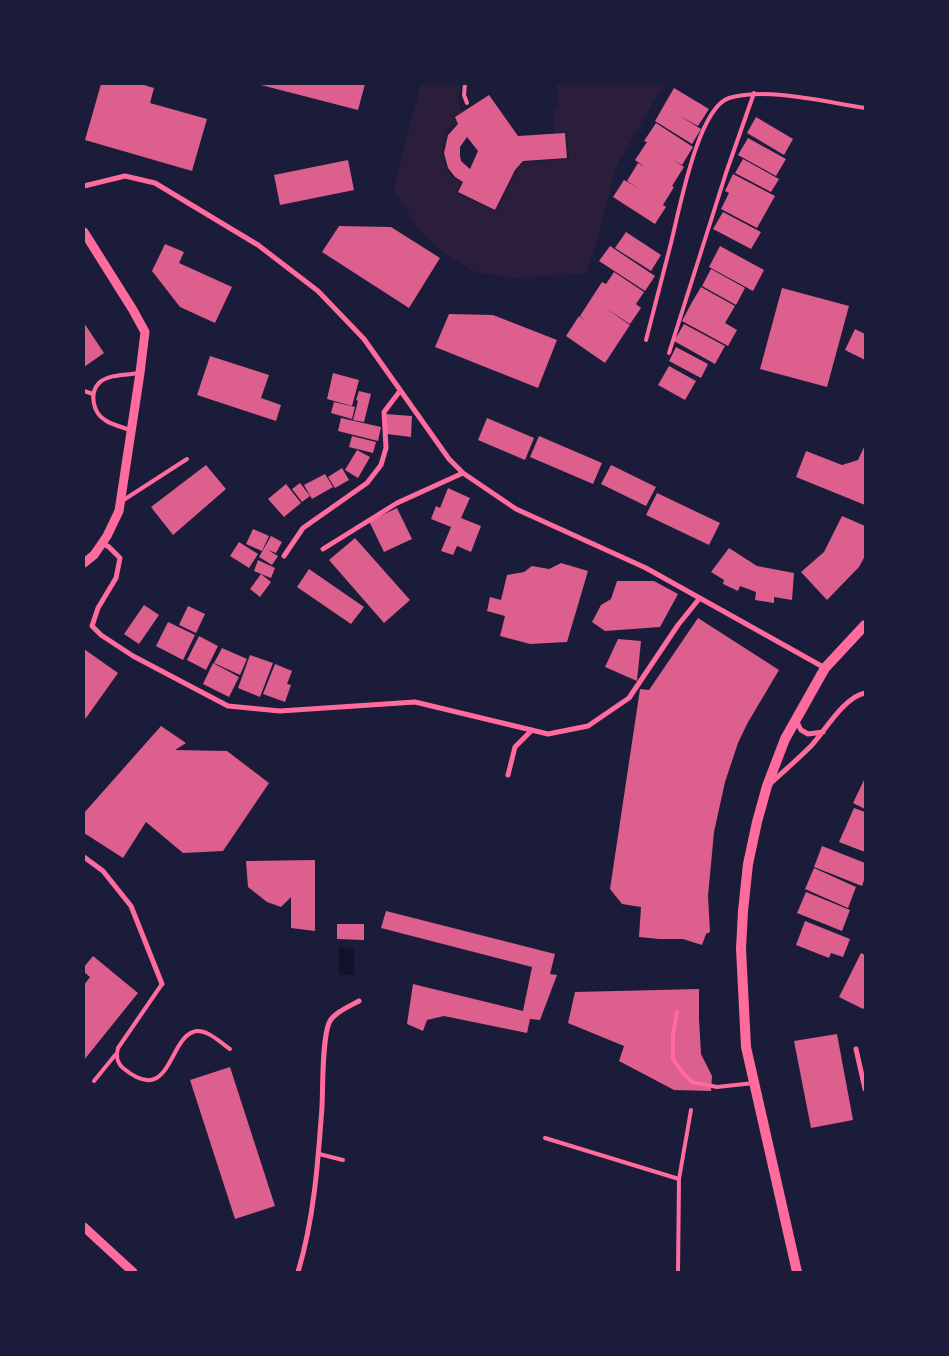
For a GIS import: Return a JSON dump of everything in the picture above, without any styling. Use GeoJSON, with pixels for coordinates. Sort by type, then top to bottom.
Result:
{"type":"FeatureCollection","features":[{"type":"Feature","properties":{"kind":"main road"},"geometry":{"type":"LineString","coordinates":[[797,1272],[746,1047],[741,949],[743,911],[748,864],[757,822],[767,786],[785,739],[825,668],[865,625]]}},
{"type":"Feature","properties":{"kind":"street"},"geometry":{"type":"LineString","coordinates":[[84,186],[125,176],[155,183],[258,245],[318,291],[364,339],[449,459],[463,473],[516,510],[646,568],[825,668]]}},
{"type":"Feature","properties":{"kind":"street"},"geometry":{"type":"LineString","coordinates":[[84,232],[145,332],[119,511],[94,555],[84,563]]}},
{"type":"Feature","properties":{"kind":"street"},"geometry":{"type":"LineString","coordinates":[[284,556],[302,528],[367,483],[381,465],[386,448],[384,412],[400,391]]}},
{"type":"Feature","properties":{"kind":"street"},"geometry":{"type":"LineString","coordinates":[[323,549],[397,503],[463,473]]}},
{"type":"Feature","properties":{"kind":"street"},"geometry":{"type":"LineString","coordinates":[[84,556],[104,532],[120,502]]}},
{"type":"Feature","properties":{"kind":"street"},"geometry":{"type":"LineString","coordinates":[[102,543],[120,558],[116,578],[98,608],[92,626],[101,635],[133,656],[228,706],[280,711],[415,702],[548,734],[588,726],[629,698],[678,624],[699,599]]}},
{"type":"Feature","properties":{"kind":"street"},"geometry":{"type":"LineString","coordinates":[[767,786],[811,746],[844,706],[854,697],[865,693]]}},
{"type":"Feature","properties":{"kind":"street"},"geometry":{"type":"LineString","coordinates":[[796,719],[802,730],[808,734],[823,732]]}},
{"type":"Feature","properties":{"kind":"street"},"geometry":{"type":"LineString","coordinates":[[508,776],[515,746],[532,730]]}},
{"type":"Feature","properties":{"kind":"street"},"geometry":{"type":"LineString","coordinates":[[84,857],[103,871],[131,906],[162,984]]}},
{"type":"Feature","properties":{"kind":"street"},"geometry":{"type":"LineString","coordinates":[[298,1272],[311,1218],[319,1154],[325,1043],[329,1022],[340,1012],[359,1001]]}},
{"type":"Feature","properties":{"kind":"street"},"geometry":{"type":"LineString","coordinates":[[856,1048],[865,1089]]}},
{"type":"Feature","properties":{"kind":"street"},"geometry":{"type":"LineString","coordinates":[[84,1227],[133,1272]]}},
{"type":"Feature","properties":{"kind":"lane"},"geometry":{"type":"LineString","coordinates":[[465,84],[464,95],[467,103]]}},
{"type":"Feature","properties":{"kind":"lane"},"geometry":{"type":"LineString","coordinates":[[646,340],[693,155],[706,124],[714,111],[727,99],[754,93],[788,96],[865,108]]}},
{"type":"Feature","properties":{"kind":"lane"},"geometry":{"type":"LineString","coordinates":[[669,353],[726,173],[754,93]]}},
{"type":"Feature","properties":{"kind":"lane"},"geometry":{"type":"LineString","coordinates":[[132,431],[104,420],[94,407],[93,394],[99,382],[112,376],[140,373]]}},
{"type":"Feature","properties":{"kind":"lane"},"geometry":{"type":"LineString","coordinates":[[84,391],[93,394]]}},
{"type":"Feature","properties":{"kind":"lane"},"geometry":{"type":"LineString","coordinates":[[120,502],[187,459]]}},
{"type":"Feature","properties":{"kind":"lane"},"geometry":{"type":"LineString","coordinates":[[94,1081],[116,1054],[118,1048],[162,984]]}},
{"type":"Feature","properties":{"kind":"lane"},"geometry":{"type":"LineString","coordinates":[[677,1012],[673,1035],[673,1059],[692,1082],[717,1087],[754,1082]]}},
{"type":"Feature","properties":{"kind":"lane"},"geometry":{"type":"LineString","coordinates":[[116,1054],[120,1066],[131,1075],[146,1080],[154,1079],[165,1071],[186,1036],[194,1031],[202,1032],[230,1049]]}},
{"type":"Feature","properties":{"kind":"lane"},"geometry":{"type":"LineString","coordinates":[[678,1272],[679,1179],[690,1110]]}},
{"type":"Feature","properties":{"kind":"lane"},"geometry":{"type":"LineString","coordinates":[[545,1138],[679,1179]]}},
{"type":"Feature","properties":{"kind":"lane"},"geometry":{"type":"LineString","coordinates":[[319,1154],[343,1160]]}},
{"type":"Feature","properties":{"kind":"shaded area"},"geometry":{"type":"Polygon","coordinates":[[[421,84],[461,84],[458,98],[463,112],[453,117],[458,124],[447,132],[443,145],[445,165],[452,176],[461,183],[456,193],[496,212],[516,171],[523,162],[569,159],[567,132],[554,133],[552,109],[559,107],[556,84],[664,84],[617,165],[586,274],[512,278],[475,272],[445,254],[417,229],[394,188],[421,84]]]}},
{"type":"Feature","properties":{"kind":"shaded area"},"geometry":{"type":"Polygon","coordinates":[[[339,947],[354,948],[354,975],[339,975],[339,947]]]}},
{"type":"Feature","properties":{"kind":"building"},"geometry":{"type":"Polygon","coordinates":[[[101,84],[141,84],[154,88],[150,103],[207,119],[192,171],[85,140],[101,84]]]}},
{"type":"Feature","properties":{"kind":"building"},"geometry":{"type":"Polygon","coordinates":[[[257,84],[365,84],[358,110],[257,84]]]}},
{"type":"Feature","properties":{"kind":"building"},"geometry":{"type":"Polygon","coordinates":[[[674,88],[709,109],[698,126],[680,116],[701,129],[692,144],[655,121],[674,88]]]}},
{"type":"Feature","properties":{"kind":"building"},"geometry":{"type":"Polygon","coordinates":[[[489,95],[518,136],[565,133],[567,158],[523,161],[515,170],[495,210],[458,192],[463,182],[455,177],[448,168],[444,153],[448,135],[458,124],[455,117],[489,95]],[[467,137],[460,147],[461,161],[470,169],[478,151],[467,137]]]}},
{"type":"Feature","properties":{"kind":"building"},"geometry":{"type":"Polygon","coordinates":[[[756,117],[793,139],[784,155],[747,133],[756,117]]]}},
{"type":"Feature","properties":{"kind":"building"},"geometry":{"type":"Polygon","coordinates":[[[656,123],[693,147],[682,165],[672,159],[684,167],[663,205],[666,207],[655,224],[613,197],[624,180],[638,188],[627,181],[638,163],[645,167],[635,160],[647,142],[644,141],[656,123]]]}},
{"type":"Feature","properties":{"kind":"building"},"geometry":{"type":"Polygon","coordinates":[[[748,138],[786,159],[776,176],[738,155],[748,138]]]}},
{"type":"Feature","properties":{"kind":"building"},"geometry":{"type":"Polygon","coordinates":[[[743,159],[779,179],[771,192],[735,173],[743,159]]]}},
{"type":"Feature","properties":{"kind":"building"},"geometry":{"type":"Polygon","coordinates":[[[348,160],[354,190],[280,205],[274,175],[348,160]]]}},
{"type":"Feature","properties":{"kind":"building"},"geometry":{"type":"Polygon","coordinates":[[[733,174],[775,196],[757,228],[721,209],[729,193],[725,191],[733,174]]]}},
{"type":"Feature","properties":{"kind":"building"},"geometry":{"type":"Polygon","coordinates":[[[723,212],[761,232],[751,249],[713,229],[723,212]]]}},
{"type":"Feature","properties":{"kind":"building"},"geometry":{"type":"Polygon","coordinates":[[[339,226],[391,227],[440,258],[409,308],[322,252],[339,226]]]}},
{"type":"Feature","properties":{"kind":"building"},"geometry":{"type":"Polygon","coordinates":[[[626,232],[661,255],[651,271],[615,248],[626,232]]]}},
{"type":"Feature","properties":{"kind":"building"},"geometry":{"type":"Polygon","coordinates":[[[165,244],[184,252],[179,263],[232,287],[215,323],[180,307],[152,271],[165,244]]]}},
{"type":"Feature","properties":{"kind":"building"},"geometry":{"type":"Polygon","coordinates":[[[610,246],[655,276],[645,291],[599,261],[610,246]]]}},
{"type":"Feature","properties":{"kind":"building"},"geometry":{"type":"Polygon","coordinates":[[[720,246],[764,270],[753,291],[709,267],[720,246]]]}},
{"type":"Feature","properties":{"kind":"building"},"geometry":{"type":"Polygon","coordinates":[[[711,269],[745,288],[736,305],[702,286],[711,269]]]}},
{"type":"Feature","properties":{"kind":"building"},"geometry":{"type":"Polygon","coordinates":[[[614,272],[644,292],[636,304],[641,308],[630,324],[604,307],[630,325],[605,363],[566,336],[579,316],[586,322],[580,316],[602,282],[606,284],[614,272]]]}},
{"type":"Feature","properties":{"kind":"building"},"geometry":{"type":"Polygon","coordinates":[[[701,287],[735,306],[725,323],[737,330],[728,346],[682,321],[701,287]]]}},
{"type":"Feature","properties":{"kind":"building"},"geometry":{"type":"Polygon","coordinates":[[[782,288],[849,306],[827,387],[760,369],[782,288]]]}},
{"type":"Feature","properties":{"kind":"building"},"geometry":{"type":"Polygon","coordinates":[[[449,314],[493,315],[557,340],[538,388],[435,347],[449,314]]]}},
{"type":"Feature","properties":{"kind":"building"},"geometry":{"type":"Polygon","coordinates":[[[84,323],[104,353],[84,367],[84,323]]]}},
{"type":"Feature","properties":{"kind":"building"},"geometry":{"type":"Polygon","coordinates":[[[684,324],[725,346],[715,364],[674,341],[684,324]]]}},
{"type":"Feature","properties":{"kind":"building"},"geometry":{"type":"Polygon","coordinates":[[[855,329],[865,334],[865,360],[845,350],[855,329]]]}},
{"type":"Feature","properties":{"kind":"building"},"geometry":{"type":"Polygon","coordinates":[[[676,347],[708,364],[701,378],[669,361],[676,347]]]}},
{"type":"Feature","properties":{"kind":"building"},"geometry":{"type":"Polygon","coordinates":[[[210,356],[269,375],[261,398],[281,405],[276,421],[197,395],[210,356]]]}},
{"type":"Feature","properties":{"kind":"building"},"geometry":{"type":"Polygon","coordinates":[[[669,366],[696,381],[685,400],[658,385],[669,366]]]}},
{"type":"Feature","properties":{"kind":"building"},"geometry":{"type":"Polygon","coordinates":[[[333,373],[359,380],[352,406],[327,399],[333,373]]]}},
{"type":"Feature","properties":{"kind":"building"},"geometry":{"type":"Polygon","coordinates":[[[359,391],[371,394],[364,422],[353,420],[359,391]]]}},
{"type":"Feature","properties":{"kind":"building"},"geometry":{"type":"Polygon","coordinates":[[[334,402],[355,407],[352,419],[331,413],[334,402]]]}},
{"type":"Feature","properties":{"kind":"building"},"geometry":{"type":"Polygon","coordinates":[[[385,414],[412,416],[411,437],[387,434],[385,414]]]}},
{"type":"Feature","properties":{"kind":"building"},"geometry":{"type":"Polygon","coordinates":[[[341,418],[381,427],[378,441],[338,431],[341,418]]]}},
{"type":"Feature","properties":{"kind":"building"},"geometry":{"type":"Polygon","coordinates":[[[487,418],[534,438],[525,460],[478,440],[487,418]]]}},
{"type":"Feature","properties":{"kind":"building"},"geometry":{"type":"Polygon","coordinates":[[[352,436],[376,442],[373,453],[349,447],[352,436]]]}},
{"type":"Feature","properties":{"kind":"building"},"geometry":{"type":"Polygon","coordinates":[[[539,436],[602,463],[593,484],[530,457],[539,436]]]}},
{"type":"Feature","properties":{"kind":"building"},"geometry":{"type":"Polygon","coordinates":[[[865,445],[865,505],[796,477],[806,451],[842,465],[858,460],[865,445]]]}},
{"type":"Feature","properties":{"kind":"building"},"geometry":{"type":"Polygon","coordinates":[[[357,450],[370,457],[358,478],[345,470],[357,450]]]}},
{"type":"Feature","properties":{"kind":"building"},"geometry":{"type":"Polygon","coordinates":[[[206,465],[226,489],[173,535],[151,507],[206,465]]]}},
{"type":"Feature","properties":{"kind":"building"},"geometry":{"type":"Polygon","coordinates":[[[611,465],[656,487],[646,506],[601,484],[611,465]]]}},
{"type":"Feature","properties":{"kind":"building"},"geometry":{"type":"Polygon","coordinates":[[[342,468],[349,480],[335,488],[328,477],[342,468]]]}},
{"type":"Feature","properties":{"kind":"building"},"geometry":{"type":"Polygon","coordinates":[[[325,474],[333,487],[312,499],[304,485],[325,474]]]}},
{"type":"Feature","properties":{"kind":"building"},"geometry":{"type":"Polygon","coordinates":[[[300,483],[310,496],[302,502],[292,489],[300,483]]]}},
{"type":"Feature","properties":{"kind":"building"},"geometry":{"type":"Polygon","coordinates":[[[286,484],[301,503],[284,517],[268,499],[286,484]]]}},
{"type":"Feature","properties":{"kind":"building"},"geometry":{"type":"Polygon","coordinates":[[[448,488],[470,498],[461,518],[481,526],[471,552],[457,546],[453,555],[441,551],[451,527],[431,519],[436,506],[440,508],[448,488]]]}},
{"type":"Feature","properties":{"kind":"building"},"geometry":{"type":"Polygon","coordinates":[[[657,493],[720,523],[709,545],[646,515],[657,493]]]}},
{"type":"Feature","properties":{"kind":"building"},"geometry":{"type":"Polygon","coordinates":[[[397,508],[412,539],[384,552],[369,521],[397,508]]]}},
{"type":"Feature","properties":{"kind":"building"},"geometry":{"type":"Polygon","coordinates":[[[842,516],[865,526],[865,556],[859,567],[827,600],[801,572],[824,552],[842,516]]]}},
{"type":"Feature","properties":{"kind":"building"},"geometry":{"type":"Polygon","coordinates":[[[253,529],[269,536],[262,551],[246,544],[253,529]]]}},
{"type":"Feature","properties":{"kind":"building"},"geometry":{"type":"Polygon","coordinates":[[[271,536],[282,542],[276,553],[268,550],[278,556],[272,565],[259,557],[271,536]]]}},
{"type":"Feature","properties":{"kind":"building"},"geometry":{"type":"Polygon","coordinates":[[[355,538],[410,600],[384,623],[329,560],[355,538]]]}},
{"type":"Feature","properties":{"kind":"building"},"geometry":{"type":"Polygon","coordinates":[[[239,542],[258,554],[249,568],[230,556],[239,542]]]}},
{"type":"Feature","properties":{"kind":"building"},"geometry":{"type":"Polygon","coordinates":[[[729,548],[757,566],[794,573],[792,600],[774,597],[774,603],[755,600],[756,592],[740,586],[738,591],[723,584],[724,580],[711,572],[729,548]]]}},
{"type":"Feature","properties":{"kind":"building"},"geometry":{"type":"Polygon","coordinates":[[[258,560],[275,568],[271,578],[254,571],[258,560]]]}},
{"type":"Feature","properties":{"kind":"building"},"geometry":{"type":"Polygon","coordinates":[[[561,563],[588,571],[567,642],[530,644],[500,636],[505,616],[487,611],[490,597],[501,600],[507,575],[524,572],[532,566],[549,569],[561,563]]]}},
{"type":"Feature","properties":{"kind":"building"},"geometry":{"type":"Polygon","coordinates":[[[309,569],[364,607],[351,624],[297,587],[309,569]]]}},
{"type":"Feature","properties":{"kind":"building"},"geometry":{"type":"Polygon","coordinates":[[[261,574],[271,582],[260,597],[250,589],[261,574]]]}},
{"type":"Feature","properties":{"kind":"building"},"geometry":{"type":"Polygon","coordinates":[[[617,581],[654,581],[678,594],[660,627],[605,631],[592,622],[601,605],[611,599],[617,581]]]}},
{"type":"Feature","properties":{"kind":"building"},"geometry":{"type":"Polygon","coordinates":[[[144,605],[159,615],[139,644],[124,634],[144,605]]]}},
{"type":"Feature","properties":{"kind":"building"},"geometry":{"type":"Polygon","coordinates":[[[188,606],[205,614],[196,633],[179,625],[188,606]]]}},
{"type":"Feature","properties":{"kind":"building"},"geometry":{"type":"Polygon","coordinates":[[[698,618],[779,670],[747,724],[738,743],[725,782],[714,832],[708,896],[710,932],[706,934],[702,945],[683,939],[639,937],[641,907],[622,904],[610,889],[640,689],[649,690],[698,618]]]}},
{"type":"Feature","properties":{"kind":"building"},"geometry":{"type":"Polygon","coordinates":[[[168,622],[195,635],[183,660],[156,646],[168,622]]]}},
{"type":"Feature","properties":{"kind":"building"},"geometry":{"type":"Polygon","coordinates":[[[199,636],[218,646],[206,670],[187,660],[199,636]]]}},
{"type":"Feature","properties":{"kind":"building"},"geometry":{"type":"Polygon","coordinates":[[[618,639],[641,641],[637,681],[605,667],[618,639]]]}},
{"type":"Feature","properties":{"kind":"building"},"geometry":{"type":"Polygon","coordinates":[[[222,648],[247,659],[240,675],[214,663],[222,648]]]}},
{"type":"Feature","properties":{"kind":"building"},"geometry":{"type":"Polygon","coordinates":[[[84,649],[118,673],[86,718],[84,717],[84,649]]]}},
{"type":"Feature","properties":{"kind":"building"},"geometry":{"type":"Polygon","coordinates":[[[250,655],[273,663],[260,697],[238,688],[250,655]]]}},
{"type":"Feature","properties":{"kind":"building"},"geometry":{"type":"Polygon","coordinates":[[[213,663],[239,677],[229,697],[203,684],[213,663]]]}},
{"type":"Feature","properties":{"kind":"building"},"geometry":{"type":"Polygon","coordinates":[[[275,664],[292,671],[287,684],[291,685],[285,702],[263,694],[275,664]]]}},
{"type":"Feature","properties":{"kind":"building"},"geometry":{"type":"Polygon","coordinates":[[[161,726],[186,743],[175,750],[227,751],[269,783],[223,851],[183,853],[146,822],[123,858],[84,833],[84,813],[161,726]]]}},
{"type":"Feature","properties":{"kind":"building"},"geometry":{"type":"Polygon","coordinates":[[[865,778],[865,809],[853,803],[865,778]]]}},
{"type":"Feature","properties":{"kind":"building"},"geometry":{"type":"Polygon","coordinates":[[[854,808],[865,812],[865,852],[839,842],[854,808]]]}},
{"type":"Feature","properties":{"kind":"building"},"geometry":{"type":"Polygon","coordinates":[[[822,846],[865,863],[865,877],[862,886],[814,867],[822,846]]]}},
{"type":"Feature","properties":{"kind":"building"},"geometry":{"type":"Polygon","coordinates":[[[315,860],[315,931],[291,928],[291,897],[281,907],[267,902],[248,887],[246,861],[315,860]]]}},
{"type":"Feature","properties":{"kind":"building"},"geometry":{"type":"Polygon","coordinates":[[[814,868],[856,887],[848,908],[805,889],[814,868]]]}},
{"type":"Feature","properties":{"kind":"building"},"geometry":{"type":"Polygon","coordinates":[[[806,892],[850,910],[842,931],[797,913],[806,892]]]}},
{"type":"Feature","properties":{"kind":"building"},"geometry":{"type":"Polygon","coordinates":[[[386,911],[555,954],[550,974],[557,975],[540,1020],[530,1019],[527,1033],[444,1016],[427,1020],[423,1031],[407,1024],[413,984],[523,1011],[532,967],[381,928],[386,911]]]}},
{"type":"Feature","properties":{"kind":"building"},"geometry":{"type":"Polygon","coordinates":[[[805,921],[850,939],[843,957],[831,953],[829,958],[796,945],[805,921]]]}},
{"type":"Feature","properties":{"kind":"building"},"geometry":{"type":"Polygon","coordinates":[[[337,924],[364,924],[364,940],[337,939],[337,924]]]}},
{"type":"Feature","properties":{"kind":"building"},"geometry":{"type":"Polygon","coordinates":[[[861,953],[865,955],[865,1007],[863,1009],[839,997],[861,953]]]}},
{"type":"Feature","properties":{"kind":"building"},"geometry":{"type":"Polygon","coordinates":[[[93,956],[138,993],[84,1060],[84,985],[90,977],[84,972],[84,967],[93,956]]]}},
{"type":"Feature","properties":{"kind":"building"},"geometry":{"type":"Polygon","coordinates":[[[699,989],[701,1054],[712,1076],[711,1091],[674,1090],[619,1061],[624,1046],[568,1023],[575,992],[699,989]]]}},
{"type":"Feature","properties":{"kind":"building"},"geometry":{"type":"Polygon","coordinates":[[[837,1034],[853,1120],[811,1128],[794,1041],[837,1034]]]}},
{"type":"Feature","properties":{"kind":"building"},"geometry":{"type":"Polygon","coordinates":[[[230,1067],[275,1206],[235,1219],[190,1080],[230,1067]]]}}]}
